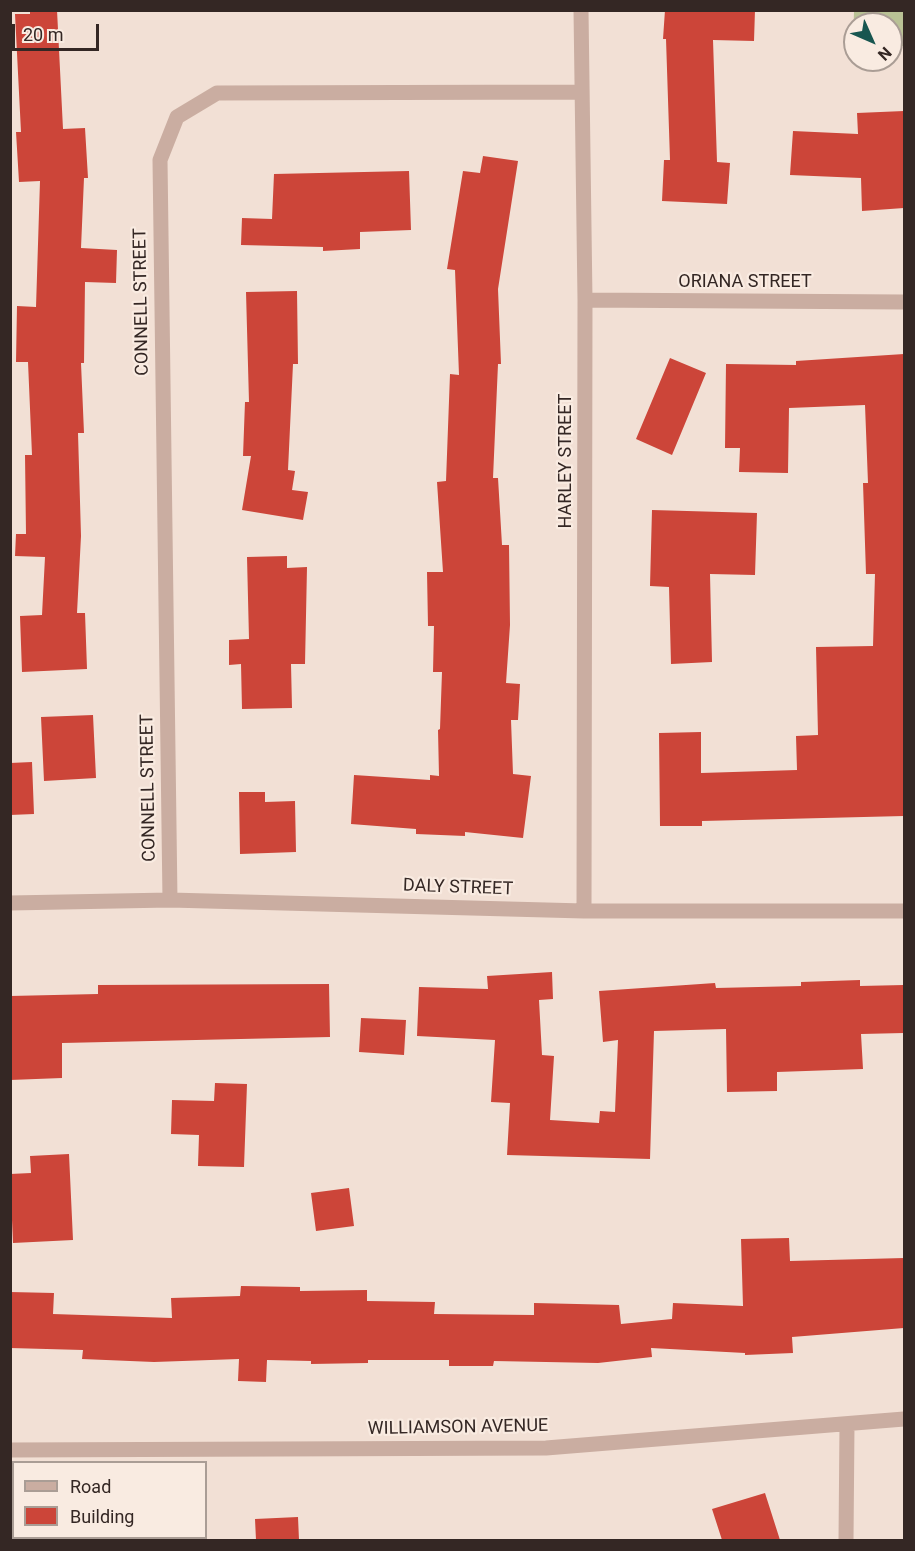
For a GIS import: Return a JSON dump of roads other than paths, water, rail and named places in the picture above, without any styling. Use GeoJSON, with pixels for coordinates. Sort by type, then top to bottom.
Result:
{"type":"FeatureCollection","features":[{"type":"Feature","properties":{"kind":"street","name":"HARLEY STREET"},"geometry":{"type":"LineString","coordinates":[[581,10],[585,300],[584,911]]}},
{"type":"Feature","properties":{"kind":"street","name":"CONNELL STREET"},"geometry":{"type":"LineString","coordinates":[[170,900],[160,160],[177,117],[217,93],[581,92]]}},
{"type":"Feature","properties":{"kind":"street","name":"ORIANA STREET"},"geometry":{"type":"LineString","coordinates":[[585,300],[904,302]]}},
{"type":"Feature","properties":{"kind":"street","name":"DALY STREET"},"geometry":{"type":"LineString","coordinates":[[10,903],[170,900],[584,911],[904,911]]}},
{"type":"Feature","properties":{"kind":"street","name":"WILLIAMSON AVENUE"},"geometry":{"type":"LineString","coordinates":[[10,1450],[546,1448],[904,1419]]}},
{"type":"Feature","properties":{"kind":"street"},"geometry":{"type":"LineString","coordinates":[[846,1540],[847,1425]]}}]}
